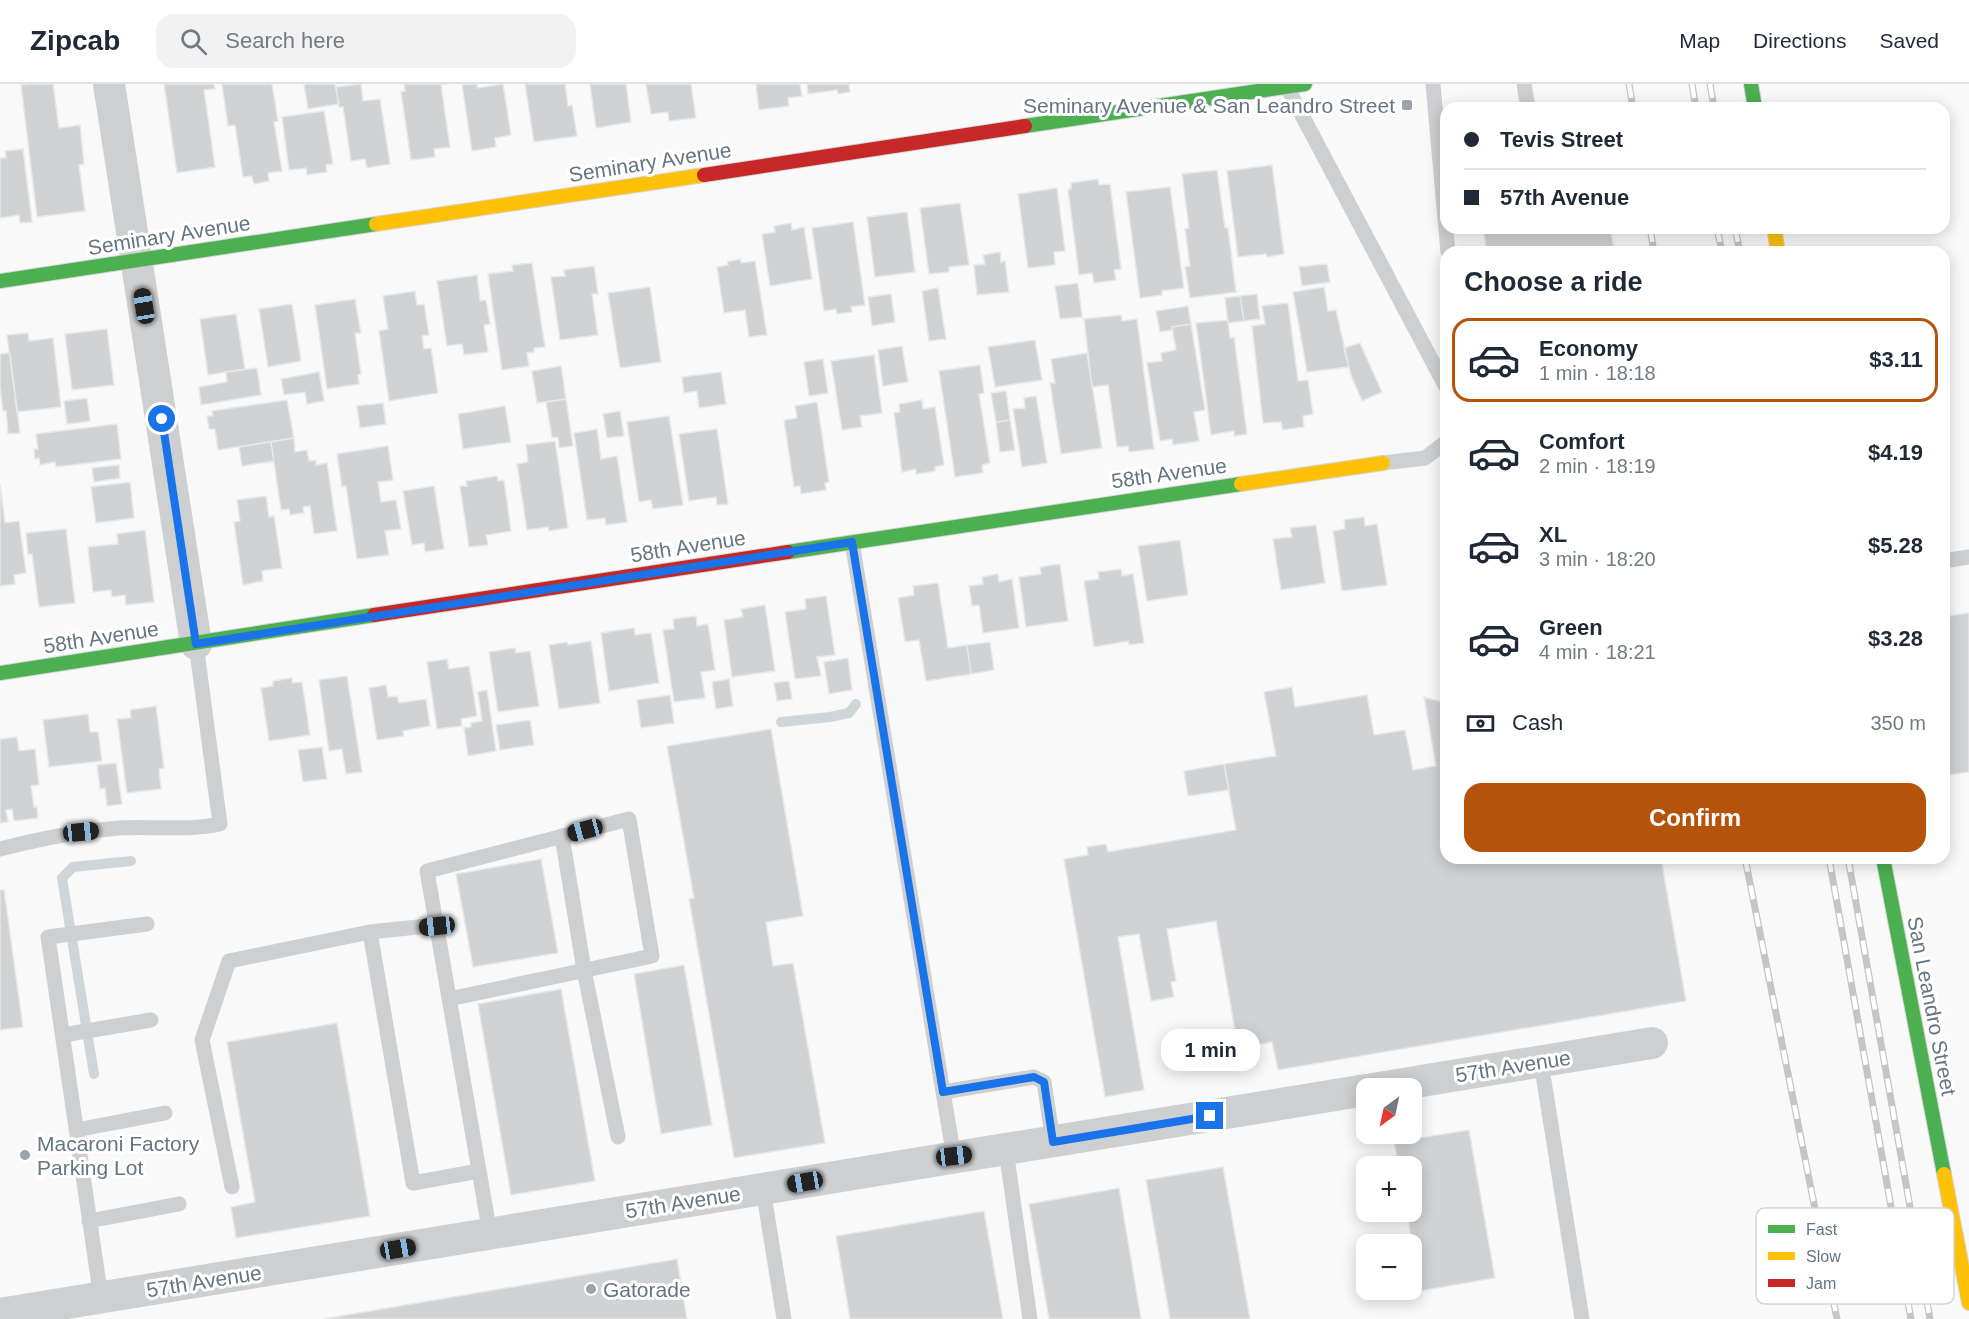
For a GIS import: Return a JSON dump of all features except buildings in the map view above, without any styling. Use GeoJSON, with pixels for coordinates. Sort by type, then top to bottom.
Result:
{"type":"FeatureCollection","features":[{"type":"Feature","properties":{"kind":"street"},"geometry":{"type":"LineString","coordinates":[[109,84],[196,644]]}},
{"type":"Feature","properties":{"kind":"street","name":"Seminary Avenue"},"geometry":{"type":"LineString","coordinates":[[0,281],[1227,90],[1305,84]]}},
{"type":"Feature","properties":{"kind":"street"},"geometry":{"type":"LineString","coordinates":[[1751,84],[1754,102]]}},
{"type":"Feature","properties":{"kind":"street","name":"58th Avenue"},"geometry":{"type":"LineString","coordinates":[[0,674],[852,542],[1383,463]]}},
{"type":"Feature","properties":{"kind":"street","name":"San Leandro Street"},"geometry":{"type":"LineString","coordinates":[[1884,864],[1951,1208]]}},
{"type":"Feature","properties":{"kind":"street","name":"57th Avenue"},"geometry":{"type":"LineString","coordinates":[[1422,1081],[1652,1043]]}},
{"type":"Feature","properties":{"kind":"street","name":"57th Avenue"},"geometry":{"type":"LineString","coordinates":[[0,1314],[1356,1092]]}},
{"type":"Feature","properties":{"kind":"street","name":"San Leandro Street"},"geometry":{"type":"LineString","coordinates":[[1954,1225],[1969,1303]]}},
{"type":"Feature","properties":{"kind":"lane"},"geometry":{"type":"LineString","coordinates":[[1433,84],[1440,162]]}},
{"type":"Feature","properties":{"kind":"lane"},"geometry":{"type":"LineString","coordinates":[[1524,84],[1527,102]]}},
{"type":"Feature","properties":{"kind":"lane"},"geometry":{"type":"LineString","coordinates":[[1287,87],[1440,376]]}},
{"type":"Feature","properties":{"kind":"lane"},"geometry":{"type":"LineString","coordinates":[[1383,463],[1425,458],[1440,447]]}},
{"type":"Feature","properties":{"kind":"lane"},"geometry":{"type":"LineString","coordinates":[[852,542],[954,1156]]}},
{"type":"Feature","properties":{"kind":"lane"},"geometry":{"type":"LineString","coordinates":[[1950,560],[1969,557]]}},
{"type":"Feature","properties":{"kind":"lane"},"geometry":{"type":"LineString","coordinates":[[0,849],[81,832],[119,828],[207,827],[220,824],[196,644]]}},
{"type":"Feature","properties":{"kind":"lane"},"geometry":{"type":"LineString","coordinates":[[449,999],[652,956],[629,819],[427,871],[437,926],[449,999],[490,1234]]}},
{"type":"Feature","properties":{"kind":"lane"},"geometry":{"type":"LineString","coordinates":[[562,836],[584,970],[618,1137]]}},
{"type":"Feature","properties":{"kind":"lane"},"geometry":{"type":"LineString","coordinates":[[101,1298],[48,937],[147,924]]}},
{"type":"Feature","properties":{"kind":"lane"},"geometry":{"type":"LineString","coordinates":[[232,1187],[202,1040],[228,961],[370,932],[437,926]]}},
{"type":"Feature","properties":{"kind":"lane"},"geometry":{"type":"LineString","coordinates":[[370,932],[413,1183],[479,1171]]}},
{"type":"Feature","properties":{"kind":"lane"},"geometry":{"type":"LineString","coordinates":[[63,1035],[152,1020]]}},
{"type":"Feature","properties":{"kind":"lane"},"geometry":{"type":"LineString","coordinates":[[1540,1062],[1582,1319]]}},
{"type":"Feature","properties":{"kind":"lane"},"geometry":{"type":"LineString","coordinates":[[943,1092],[1034,1077],[1044,1082],[1053,1142]]}},
{"type":"Feature","properties":{"kind":"lane"},"geometry":{"type":"LineString","coordinates":[[76,1130],[165,1113]]}},
{"type":"Feature","properties":{"kind":"lane"},"geometry":{"type":"LineString","coordinates":[[1006,1150],[1030,1319]]}},
{"type":"Feature","properties":{"kind":"lane"},"geometry":{"type":"LineString","coordinates":[[763,1189],[784,1319]]}},
{"type":"Feature","properties":{"kind":"lane"},"geometry":{"type":"LineString","coordinates":[[89,1221],[179,1204]]}},
{"type":"Feature","properties":{"kind":"waterway"},"geometry":{"type":"LineString","coordinates":[[781,722],[849,713],[856,704]]}},
{"type":"Feature","properties":{"kind":"waterway"},"geometry":{"type":"LineString","coordinates":[[94,1074],[62,878],[73,867],[131,861]]}},
{"type":"Feature","properties":{"kind":"railway"},"geometry":{"type":"LineString","coordinates":[[1629,84],[1632,102]]}},
{"type":"Feature","properties":{"kind":"railway"},"geometry":{"type":"LineString","coordinates":[[1692,84],[1695,102]]}},
{"type":"Feature","properties":{"kind":"railway"},"geometry":{"type":"LineString","coordinates":[[1710,84],[1713,102]]}},
{"type":"Feature","properties":{"kind":"railway"},"geometry":{"type":"LineString","coordinates":[[1651,234],[1653,246]]}},
{"type":"Feature","properties":{"kind":"railway"},"geometry":{"type":"LineString","coordinates":[[1718,234],[1721,246]]}},
{"type":"Feature","properties":{"kind":"railway"},"geometry":{"type":"LineString","coordinates":[[1736,234],[1739,246]]}},
{"type":"Feature","properties":{"kind":"railway"},"geometry":{"type":"LineString","coordinates":[[1746,864],[1815,1208]]}},
{"type":"Feature","properties":{"kind":"railway"},"geometry":{"type":"LineString","coordinates":[[1830,864],[1891,1208]]}},
{"type":"Feature","properties":{"kind":"railway"},"geometry":{"type":"LineString","coordinates":[[1849,864],[1910,1208]]}},
{"type":"Feature","properties":{"kind":"railway"},"geometry":{"type":"LineString","coordinates":[[1834,1304],[1837,1319]]}},
{"type":"Feature","properties":{"kind":"railway"},"geometry":{"type":"LineString","coordinates":[[1908,1304],[1911,1319]]}},
{"type":"Feature","properties":{"kind":"railway"},"geometry":{"type":"LineString","coordinates":[[1927,1304],[1930,1319]]}},
{"type":"Feature","properties":{"kind":"traffic: fast"},"geometry":{"type":"LineString","coordinates":[[1025,126],[1305,84]]}},
{"type":"Feature","properties":{"kind":"traffic: fast"},"geometry":{"type":"LineString","coordinates":[[1751,84],[1754,102]]}},
{"type":"Feature","properties":{"kind":"traffic: fast"},"geometry":{"type":"LineString","coordinates":[[0,281],[376,224]]}},
{"type":"Feature","properties":{"kind":"traffic: fast"},"geometry":{"type":"LineString","coordinates":[[788,552],[1241,484]]}},
{"type":"Feature","properties":{"kind":"traffic: fast"},"geometry":{"type":"LineString","coordinates":[[0,673],[374,615]]}},
{"type":"Feature","properties":{"kind":"traffic: fast"},"geometry":{"type":"LineString","coordinates":[[1884,864],[1944,1174]]}},
{"type":"Feature","properties":{"kind":"traffic: slow"},"geometry":{"type":"LineString","coordinates":[[376,224],[704,175]]}},
{"type":"Feature","properties":{"kind":"traffic: slow"},"geometry":{"type":"LineString","coordinates":[[1775,234],[1777,246]]}},
{"type":"Feature","properties":{"kind":"traffic: slow"},"geometry":{"type":"LineString","coordinates":[[1241,484],[1383,463]]}},
{"type":"Feature","properties":{"kind":"traffic: slow"},"geometry":{"type":"LineString","coordinates":[[1944,1174],[1951,1208]]}},
{"type":"Feature","properties":{"kind":"traffic: slow"},"geometry":{"type":"LineString","coordinates":[[1954,1226],[1969,1303]]}},
{"type":"Feature","properties":{"kind":"traffic: jam"},"geometry":{"type":"LineString","coordinates":[[704,175],[1025,126]]}},
{"type":"Feature","properties":{"kind":"traffic: jam"},"geometry":{"type":"LineString","coordinates":[[374,615],[788,552]]}},
{"type":"Feature","properties":{"kind":"place","name":"Seminary Avenue & San Leandro Street"},"geometry":{"type":"Point","coordinates":[1407,105]}},
{"type":"Feature","properties":{"kind":"place","name":"Macaroni Factory Parking Lot"},"geometry":{"type":"Point","coordinates":[25,1155]}},
{"type":"Feature","properties":{"kind":"place","name":"Gatorade"},"geometry":{"type":"Point","coordinates":[591,1289]}},
{"type":"Feature","properties":{"kind":"route"},"geometry":{"type":"LineString","coordinates":[[162,419],[196,644],[852,542],[943,1092],[1034,1077],[1044,1082],[1053,1142],[1210,1116]]}}]}
